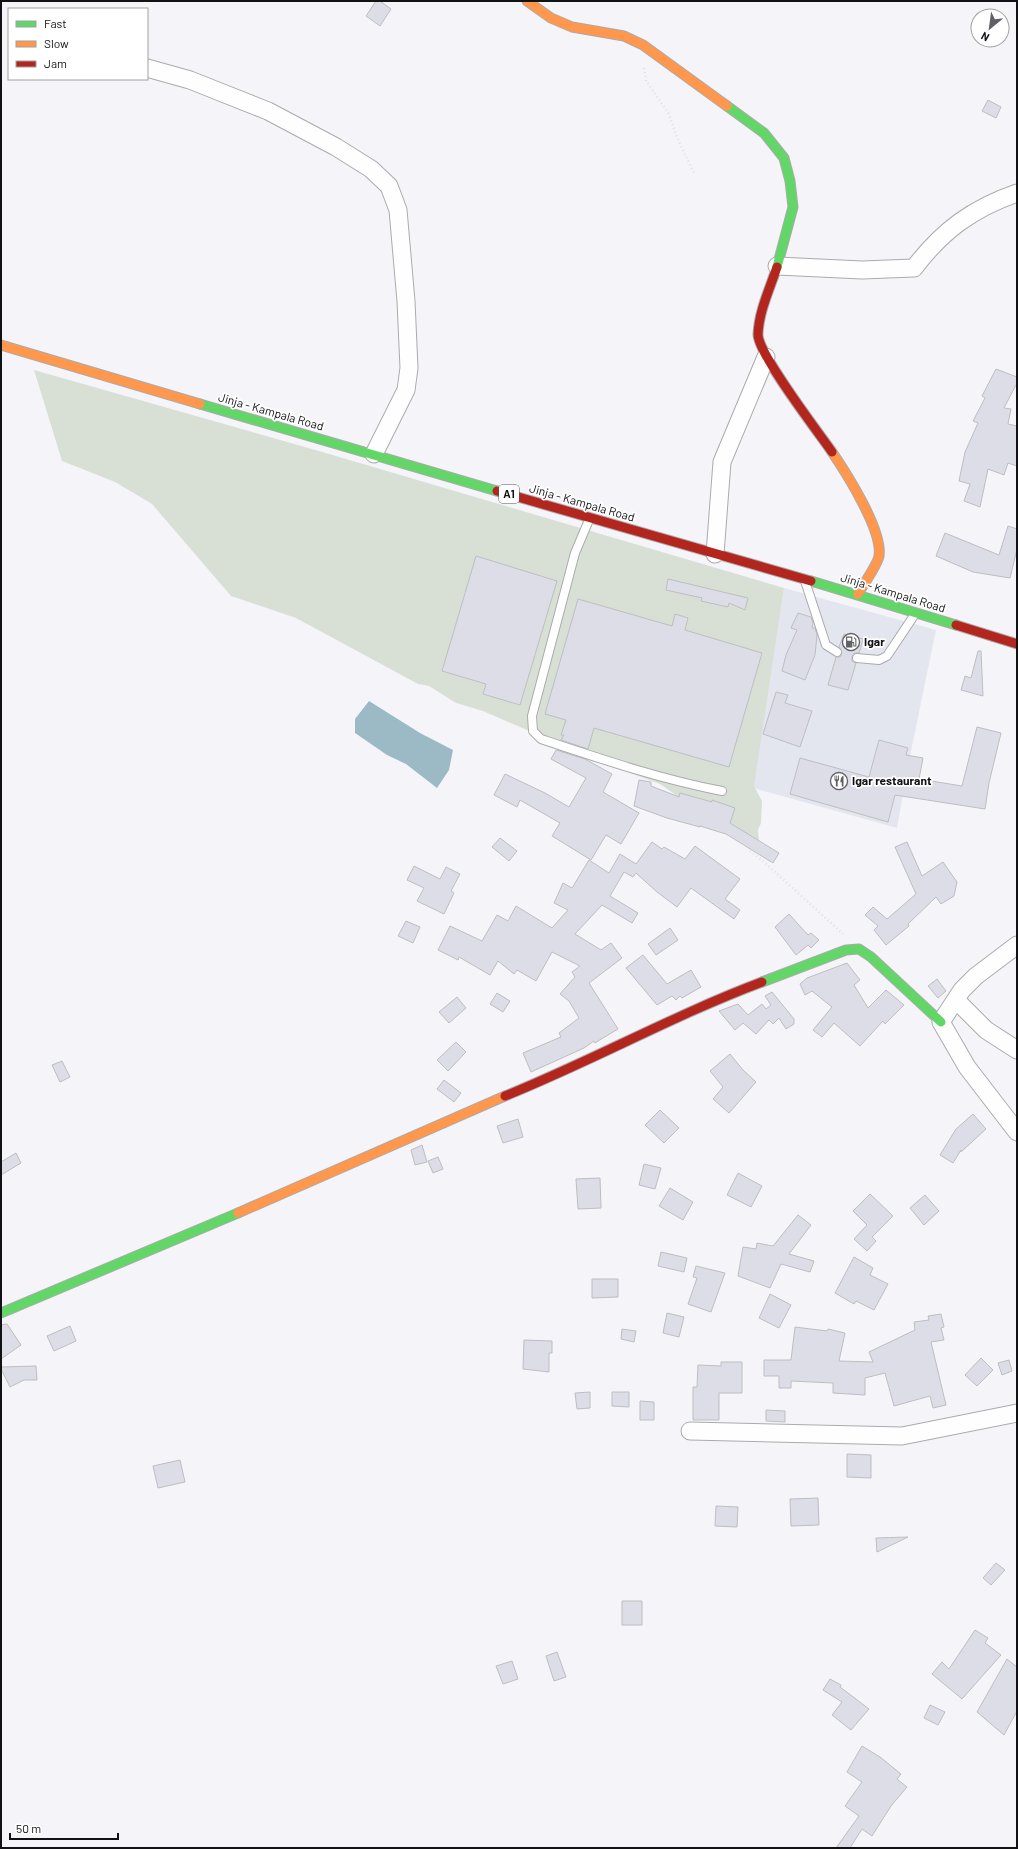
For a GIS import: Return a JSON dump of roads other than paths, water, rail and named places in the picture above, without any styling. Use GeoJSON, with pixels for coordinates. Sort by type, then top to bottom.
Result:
{"type":"FeatureCollection","features":[{"type":"Feature","properties":{"kind":"main road"},"geometry":{"type":"LineString","coordinates":[[527,1],[551,18],[572,27],[624,36],[644,45],[764,133],[784,158],[790,181],[793,207],[777,266],[762,311],[758,336],[766,357],[839,462],[864,506],[879,540],[879,557],[858,594]]}},
{"type":"Feature","properties":{"kind":"main road","name":"Jinja - Kampala Road"},"geometry":{"type":"LineString","coordinates":[[1,345],[589,518],[858,594],[1017,644]]}},
{"type":"Feature","properties":{"kind":"main road"},"geometry":{"type":"LineString","coordinates":[[1,1313],[206,1227],[487,1103],[552,1077],[652,1031],[716,999],[846,950],[859,949],[871,956],[895,981],[941,1022]]}},
{"type":"Feature","properties":{"kind":"street"},"geometry":{"type":"LineString","coordinates":[[148,68],[190,80],[268,111],[336,147],[371,169],[388,186],[398,210],[406,301],[409,368],[406,390],[374,454]]}},
{"type":"Feature","properties":{"kind":"street"},"geometry":{"type":"LineString","coordinates":[[777,266],[862,270],[914,268],[936,241],[969,214],[995,200],[1017,192]]}},
{"type":"Feature","properties":{"kind":"street"},"geometry":{"type":"LineString","coordinates":[[715,554],[722,462],[766,357]]}},
{"type":"Feature","properties":{"kind":"street"},"geometry":{"type":"LineString","coordinates":[[1017,945],[976,976],[956,1000],[941,1022],[967,1067],[1017,1132]]}},
{"type":"Feature","properties":{"kind":"street"},"geometry":{"type":"LineString","coordinates":[[956,1000],[986,1030],[1017,1050]]}},
{"type":"Feature","properties":{"kind":"street"},"geometry":{"type":"LineString","coordinates":[[690,1431],[902,1436],[1017,1413]]}},
{"type":"Feature","properties":{"kind":"lane"},"geometry":{"type":"LineString","coordinates":[[589,518],[576,553],[532,716],[533,731],[542,739],[610,762],[722,791]]}},
{"type":"Feature","properties":{"kind":"lane"},"geometry":{"type":"LineString","coordinates":[[804,579],[826,645],[838,652]]}},
{"type":"Feature","properties":{"kind":"lane"},"geometry":{"type":"LineString","coordinates":[[857,658],[879,660],[887,656],[915,613]]}},
{"type":"Feature","properties":{"kind":"water"},"geometry":{"type":"Polygon","coordinates":[[[369,701],[420,733],[453,750],[449,770],[437,788],[406,764],[387,755],[355,733],[355,719],[369,701]]]}},
{"type":"Feature","properties":{"kind":"place","name":"Igar"},"geometry":{"type":"Point","coordinates":[851,642]}},
{"type":"Feature","properties":{"kind":"place","name":"Igar restaurant"},"geometry":{"type":"Point","coordinates":[839,781]}}]}
